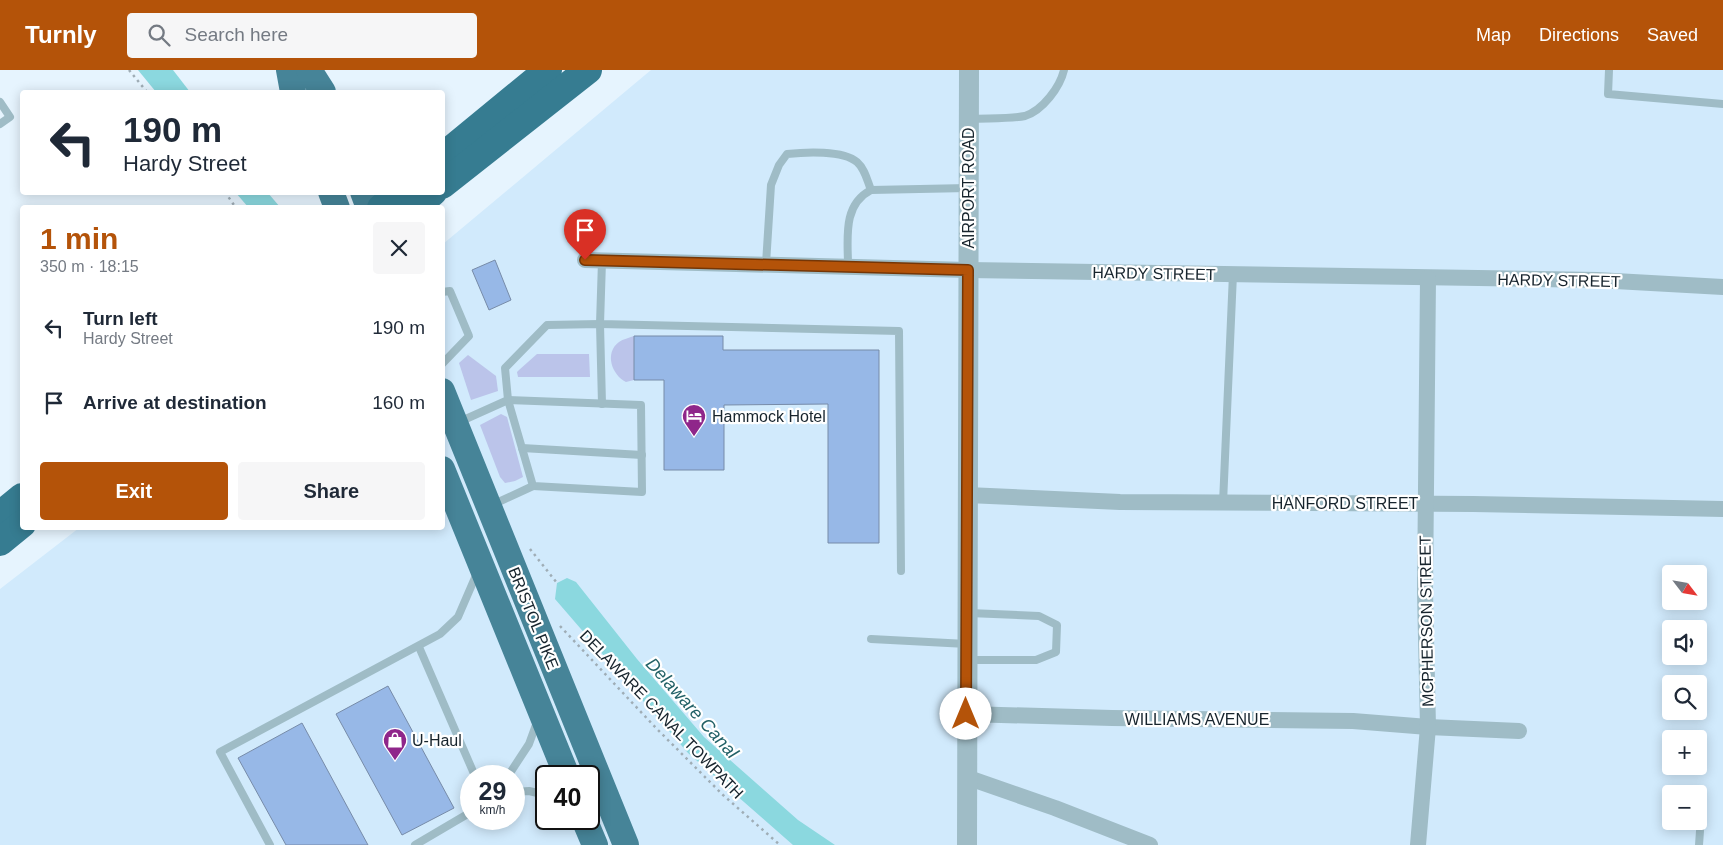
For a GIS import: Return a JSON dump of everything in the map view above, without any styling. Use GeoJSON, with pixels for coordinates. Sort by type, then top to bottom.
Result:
{"type":"FeatureCollection","features":[{"type":"Feature","properties":{"kind":"highway"},"geometry":{"type":"LineString","coordinates":[[288,70],[293,90]]}},
{"type":"Feature","properties":{"kind":"highway"},"geometry":{"type":"LineString","coordinates":[[309,70],[322,90]]}},
{"type":"Feature","properties":{"kind":"highway"},"geometry":{"type":"LineString","coordinates":[[445,155],[548,70]]}},
{"type":"Feature","properties":{"kind":"highway"},"geometry":{"type":"LineString","coordinates":[[445,183],[588,70]]}},
{"type":"Feature","properties":{"kind":"highway"},"geometry":{"type":"LineString","coordinates":[[393,205],[417,199]]}},
{"type":"Feature","properties":{"kind":"highway","name":"BRISTOL PIKE"},"geometry":{"type":"LineString","coordinates":[[445,398],[626,845]]}},
{"type":"Feature","properties":{"kind":"highway","name":"BRISTOL PIKE"},"geometry":{"type":"LineString","coordinates":[[445,476],[562,765]]}},
{"type":"Feature","properties":{"kind":"highway"},"geometry":{"type":"LineString","coordinates":[[0,515],[20,499]]}},
{"type":"Feature","properties":{"kind":"highway"},"geometry":{"type":"LineString","coordinates":[[0,542],[20,526]]}},
{"type":"Feature","properties":{"kind":"highway"},"geometry":{"type":"LineString","coordinates":[[589,830],[595,845]]}},
{"type":"Feature","properties":{"kind":"street","name":"AIRPORT ROAD"},"geometry":{"type":"LineString","coordinates":[[967,845],[969,70]]}},
{"type":"Feature","properties":{"kind":"street","name":"HARDY STREET"},"geometry":{"type":"LineString","coordinates":[[585,260],[968,270],[1598,280],[1723,287]]}},
{"type":"Feature","properties":{"kind":"street","name":"MCPHERSON STREET"},"geometry":{"type":"LineString","coordinates":[[1418,845],[1428,727],[1425,592],[1428,278]]}},
{"type":"Feature","properties":{"kind":"street","name":"HANFORD STREET"},"geometry":{"type":"LineString","coordinates":[[967,495],[1120,502],[1426,504],[1723,510]]}},
{"type":"Feature","properties":{"kind":"street","name":"WILLIAMS AVENUE"},"geometry":{"type":"LineString","coordinates":[[966,714],[1353,721],[1519,731]]}},
{"type":"Feature","properties":{"kind":"street"},"geometry":{"type":"LineString","coordinates":[[966,777],[1055,808],[1150,845]]}},
{"type":"Feature","properties":{"kind":"lane"},"geometry":{"type":"LineString","coordinates":[[969,119],[1025,116],[1041,106],[1061,82],[1064,70]]}},
{"type":"Feature","properties":{"kind":"lane"},"geometry":{"type":"LineString","coordinates":[[1609,70],[1608,94],[1723,104]]}},
{"type":"Feature","properties":{"kind":"lane"},"geometry":{"type":"LineString","coordinates":[[0,102],[10,117],[0,124]]}},
{"type":"Feature","properties":{"kind":"lane"},"geometry":{"type":"LineString","coordinates":[[766,264],[771,185],[787,154],[844,155],[855,161],[863,170],[871,190]]}},
{"type":"Feature","properties":{"kind":"lane"},"geometry":{"type":"LineString","coordinates":[[848,266],[849,219],[852,208],[864,193],[871,190],[968,188]]}},
{"type":"Feature","properties":{"kind":"lane"},"geometry":{"type":"LineString","coordinates":[[602,260],[600,324],[602,404]]}},
{"type":"Feature","properties":{"kind":"lane"},"geometry":{"type":"LineString","coordinates":[[1223,503],[1233,274]]}},
{"type":"Feature","properties":{"kind":"lane"},"geometry":{"type":"LineString","coordinates":[[445,292],[450,291],[469,336],[445,361]]}},
{"type":"Feature","properties":{"kind":"lane"},"geometry":{"type":"LineString","coordinates":[[533,486],[508,400],[505,368],[548,325],[600,324],[898,331],[901,572]]}},
{"type":"Feature","properties":{"kind":"lane"},"geometry":{"type":"LineString","coordinates":[[456,423],[508,400],[641,405],[642,492],[533,486],[489,506]]}},
{"type":"Feature","properties":{"kind":"lane"},"geometry":{"type":"LineString","coordinates":[[522,448],[642,455]]}},
{"type":"Feature","properties":{"kind":"lane"},"geometry":{"type":"LineString","coordinates":[[270,845],[220,752],[419,647],[440,634],[458,617],[481,564]]}},
{"type":"Feature","properties":{"kind":"lane"},"geometry":{"type":"LineString","coordinates":[[871,639],[1036,660],[1056,652],[1057,625],[1039,616],[967,612]]}},
{"type":"Feature","properties":{"kind":"lane"},"geometry":{"type":"LineString","coordinates":[[419,647],[470,765]]}},
{"type":"Feature","properties":{"kind":"lane"},"geometry":{"type":"LineString","coordinates":[[515,765],[529,744],[540,710]]}},
{"type":"Feature","properties":{"kind":"lane"},"geometry":{"type":"LineString","coordinates":[[414,845],[460,818]]}},
{"type":"Feature","properties":{"kind":"lane"},"geometry":{"type":"LineString","coordinates":[[1699,845],[1700,831]]}},
{"type":"Feature","properties":{"kind":"path"},"geometry":{"type":"LineString","coordinates":[[129,70],[145,90]]}},
{"type":"Feature","properties":{"kind":"path"},"geometry":{"type":"LineString","coordinates":[[526,544],[557,582]]}},
{"type":"Feature","properties":{"kind":"path","name":"DELAWARE CANAL TOWPATH"},"geometry":{"type":"LineString","coordinates":[[559,624],[656,728],[723,796],[780,845]]}},
{"type":"Feature","properties":{"kind":"shaded area"},"geometry":{"type":"Polygon","coordinates":[[[138,70],[173,70],[188,90],[154,90],[138,70]]]}},
{"type":"Feature","properties":{"kind":"shaded area"},"geometry":{"type":"Polygon","coordinates":[[[651,70],[1723,70],[1723,845],[0,845],[0,589],[76,530],[445,530],[445,242],[651,70]]]}},
{"type":"Feature","properties":{"kind":"shaded area"},"geometry":{"type":"Polygon","coordinates":[[[238,195],[270,195],[278,205],[246,205],[238,195]]]}},
{"type":"Feature","properties":{"kind":"shaded area"},"geometry":{"type":"Polygon","coordinates":[[[634,336],[634,380],[626,382],[621,379],[614,369],[611,358],[612,352],[619,342],[634,336]]]}},
{"type":"Feature","properties":{"kind":"shaded area"},"geometry":{"type":"Polygon","coordinates":[[[537,354],[589,354],[590,377],[518,377],[517,372],[537,354]]]}},
{"type":"Feature","properties":{"kind":"shaded area"},"geometry":{"type":"Polygon","coordinates":[[[468,355],[496,376],[498,391],[471,400],[459,363],[468,355]]]}},
{"type":"Feature","properties":{"kind":"shaded area"},"geometry":{"type":"Polygon","coordinates":[[[501,414],[507,417],[523,477],[505,483],[500,477],[480,425],[501,414]]]}},
{"type":"Feature","properties":{"kind":"shaded area"},"geometry":{"type":"Polygon","coordinates":[[[567,578],[576,582],[637,659],[704,737],[798,820],[835,845],[793,845],[688,753],[555,599],[557,583],[567,578]]]}},
{"type":"Feature","properties":{"kind":"building"},"geometry":{"type":"Polygon","coordinates":[[[495,260],[511,300],[489,310],[472,270],[495,260]]]}},
{"type":"Feature","properties":{"kind":"building","name":"Hammock Hotel"},"geometry":{"type":"Polygon","coordinates":[[[634,336],[723,336],[723,350],[879,350],[879,543],[828,543],[828,404],[724,405],[724,470],[664,470],[664,380],[634,380],[634,336]]]}},
{"type":"Feature","properties":{"kind":"building","name":"U-Haul"},"geometry":{"type":"Polygon","coordinates":[[[388,686],[454,808],[402,835],[336,714],[388,686]]]}},
{"type":"Feature","properties":{"kind":"building"},"geometry":{"type":"Polygon","coordinates":[[[302,723],[368,845],[286,845],[238,758],[302,723]]]}},
{"type":"Feature","properties":{"kind":"place","name":"Hammock Hotel"},"geometry":{"type":"Point","coordinates":[694,437]}},
{"type":"Feature","properties":{"kind":"place","name":"U-Haul"},"geometry":{"type":"Point","coordinates":[395,761]}},
{"type":"Feature","properties":{"kind":"route"},"geometry":{"type":"LineString","coordinates":[[585,260],[968,270],[966,714]]}},
{"type":"Feature","properties":{"kind":"water label","name":"Delaware Canal"},"geometry":{"type":"Point","coordinates":[692,708]}}]}
